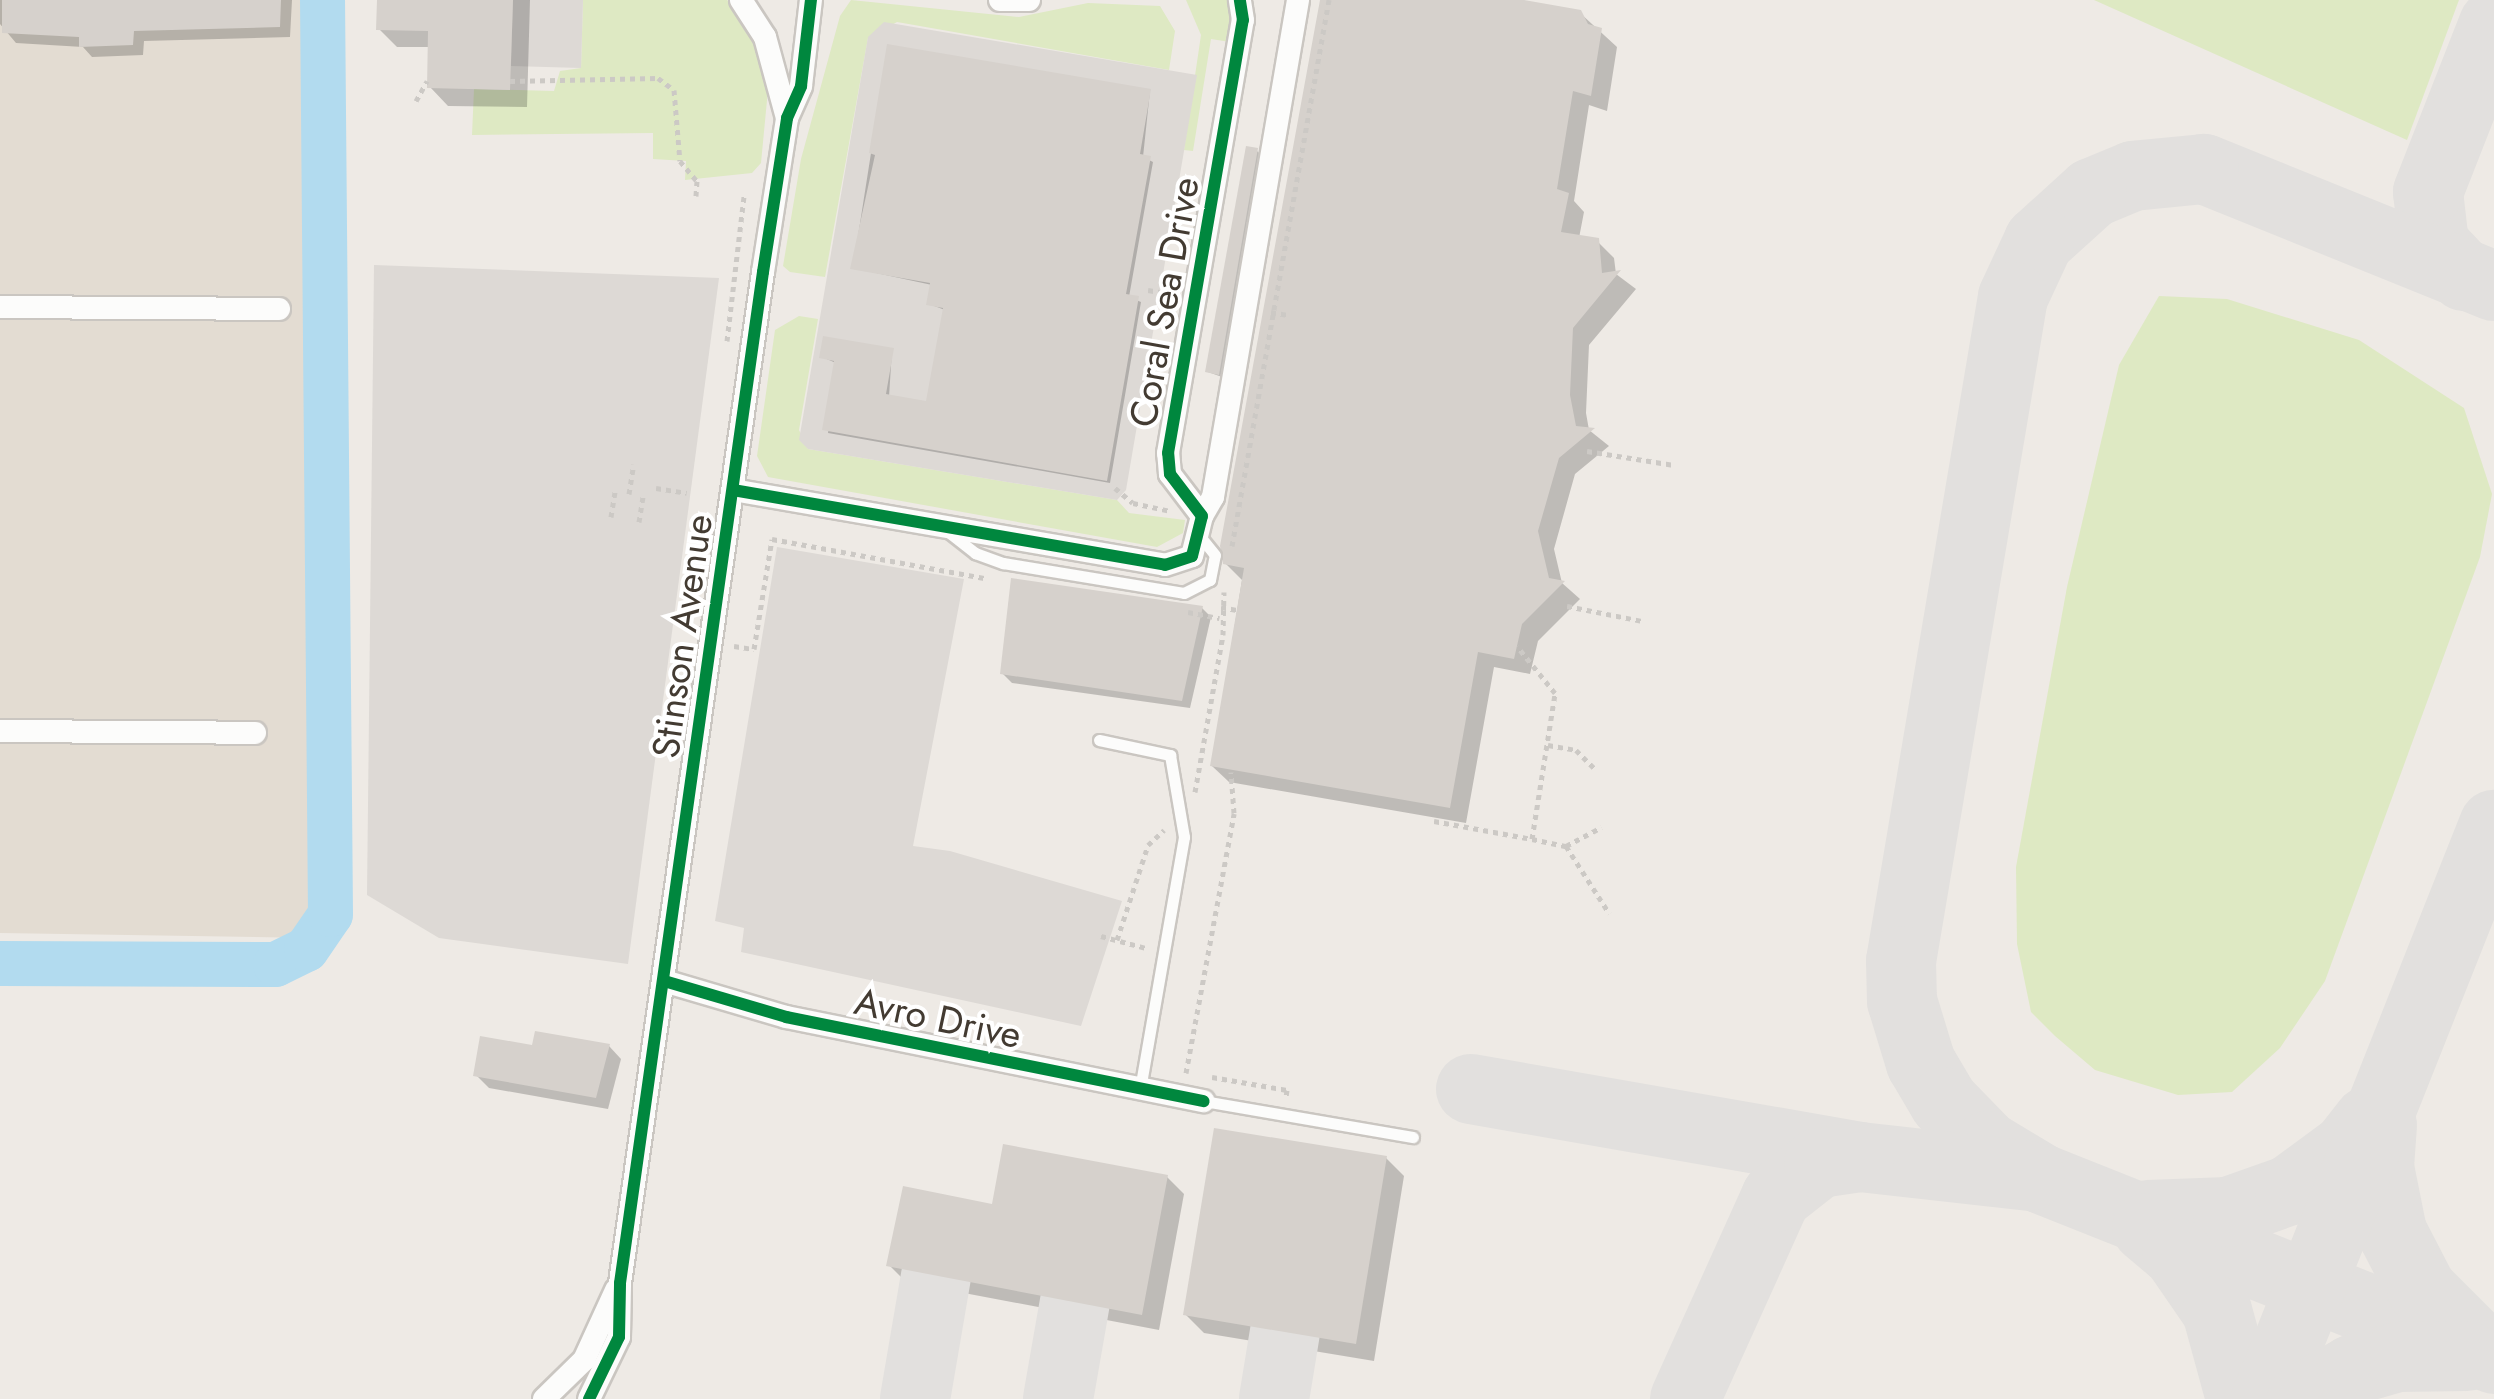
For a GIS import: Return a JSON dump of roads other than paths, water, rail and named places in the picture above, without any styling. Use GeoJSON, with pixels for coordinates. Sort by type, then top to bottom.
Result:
{"type":"FeatureCollection","features":[{"type":"Feature","properties":{"kind":"street"},"geometry":{"type":"LineString","coordinates":[[742,0],[773,59],[787,118]]}},
{"type":"Feature","properties":{"kind":"street","name":"Stinson Avenue"},"geometry":{"type":"LineString","coordinates":[[620,1283],[787,118],[801,86],[811,0]]}},
{"type":"Feature","properties":{"kind":"street"},"geometry":{"type":"LineString","coordinates":[[1000,0],[1030,0]]}},
{"type":"Feature","properties":{"kind":"street","name":"Coral Sea Drive"},"geometry":{"type":"LineString","coordinates":[[1201,525],[1170,474],[1168,453],[1243,20],[1240,0]]}},
{"type":"Feature","properties":{"kind":"street"},"geometry":{"type":"LineString","coordinates":[[733,490],[1164,565],[1184,563],[1213,497],[1298,0]]}},
{"type":"Feature","properties":{"kind":"street"},"geometry":{"type":"LineString","coordinates":[[0,307],[279,309]]}},
{"type":"Feature","properties":{"kind":"street"},"geometry":{"type":"LineString","coordinates":[[0,731],[256,733]]}},
{"type":"Feature","properties":{"kind":"street","name":"Avro Drive"},"geometry":{"type":"LineString","coordinates":[[664,981],[786,1017],[1204,1101]]}},
{"type":"Feature","properties":{"kind":"street"},"geometry":{"type":"LineString","coordinates":[[544,1399],[584,1360],[620,1283]]}},
{"type":"Feature","properties":{"kind":"street"},"geometry":{"type":"LineString","coordinates":[[589,1399],[618,1337],[620,1283]]}},
{"type":"Feature","properties":{"kind":"lane"},"geometry":{"type":"LineString","coordinates":[[1099,740],[1170,755],[1184,837],[1140,1090]]}},
{"type":"Feature","properties":{"kind":"lane"},"geometry":{"type":"LineString","coordinates":[[1204,1101],[1413,1137]]}},
{"type":"Feature","properties":{"kind":"waterway"},"geometry":{"type":"LineString","coordinates":[[0,963],[275,964],[306,949],[330,914],[322,0]]}}]}
